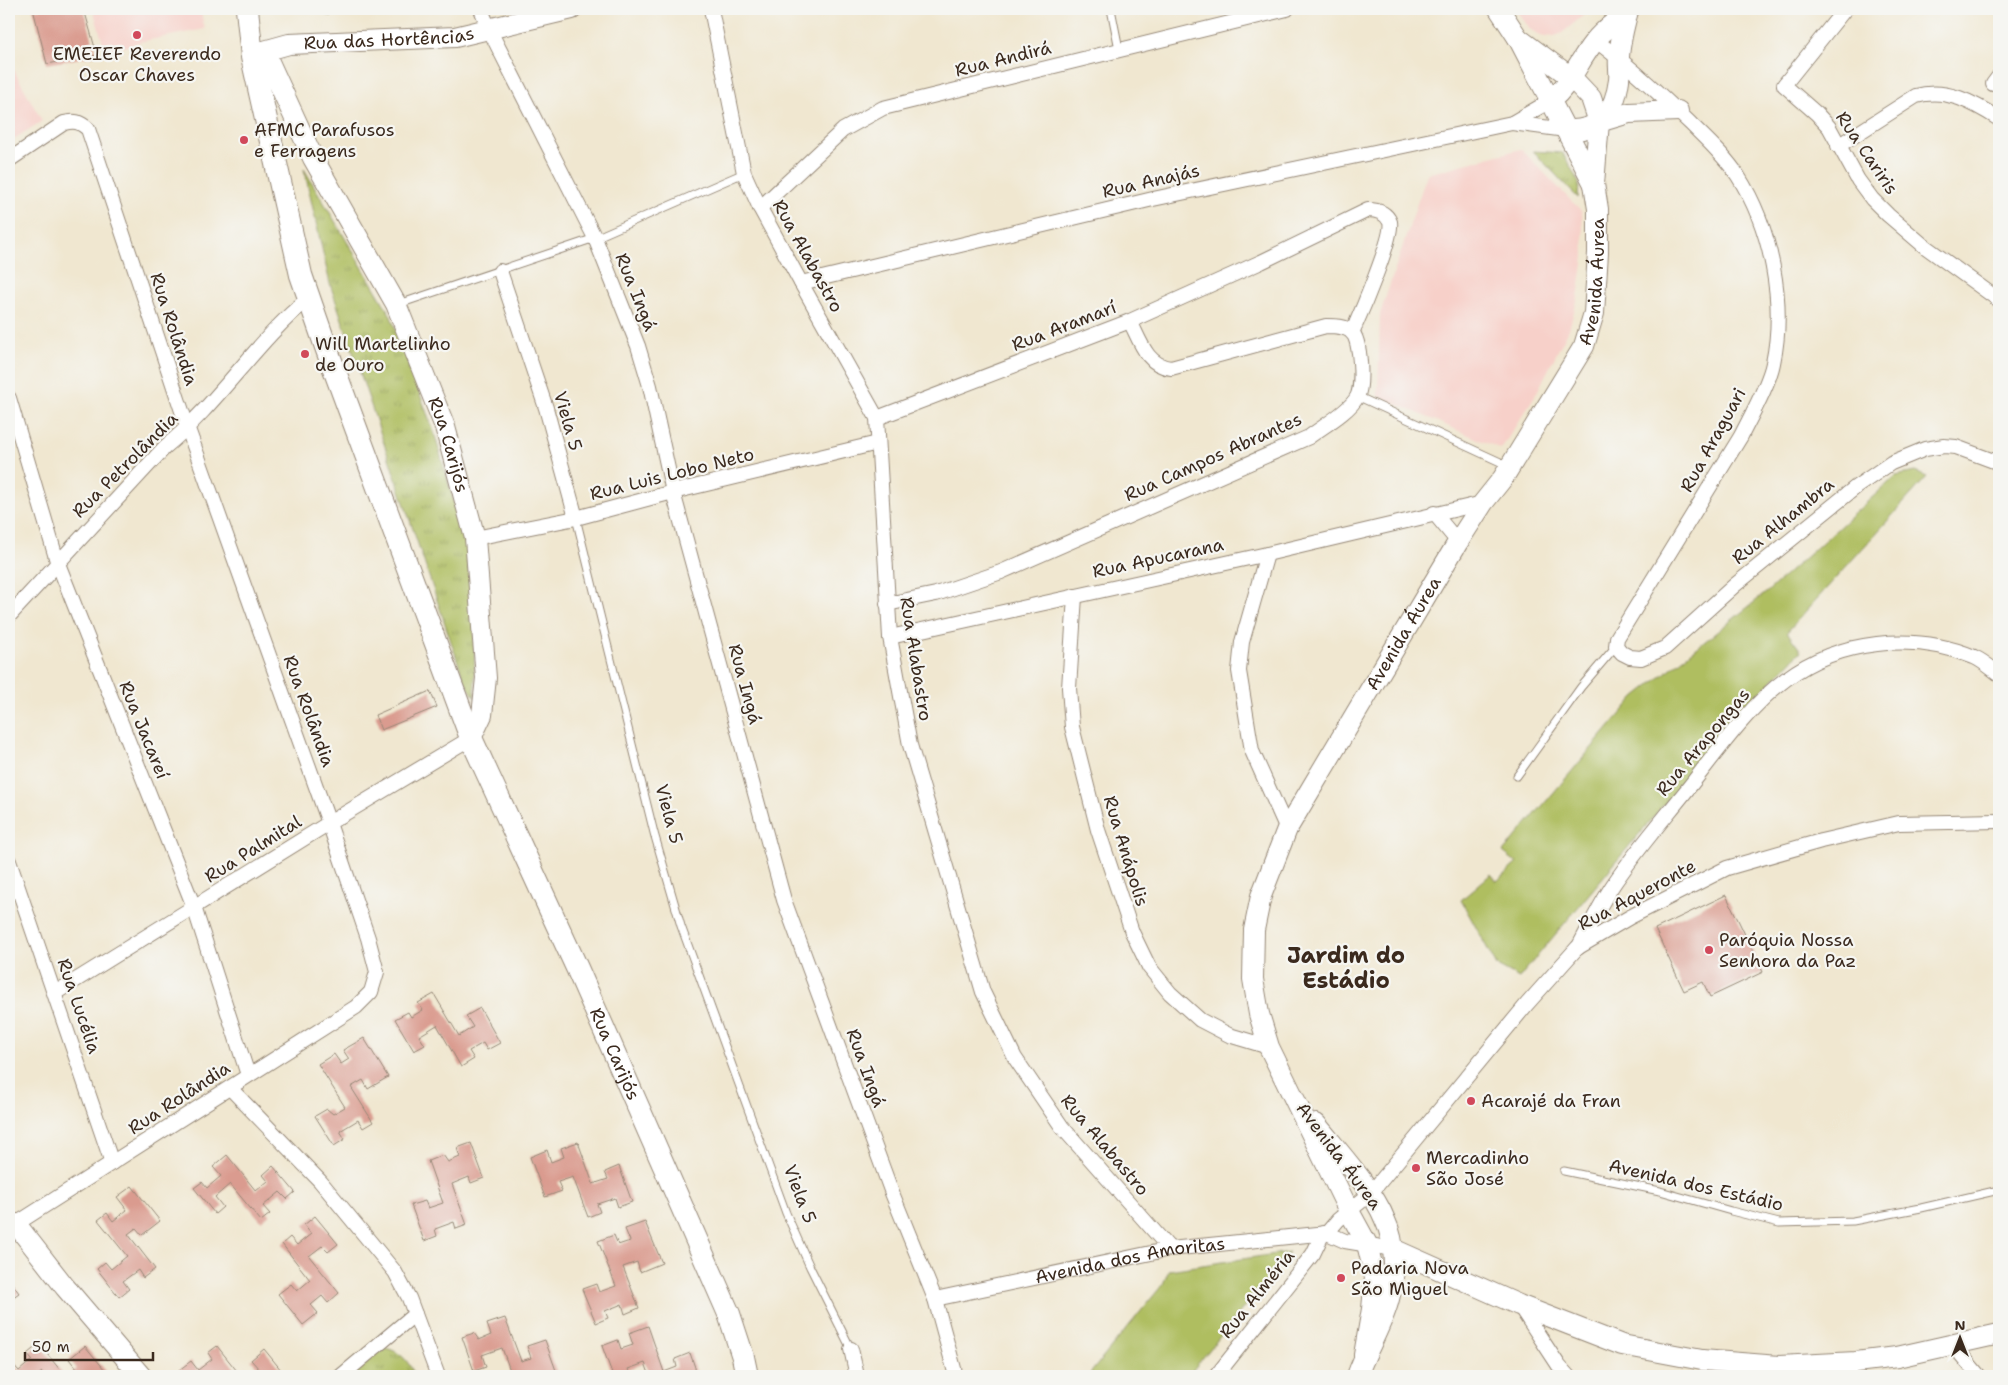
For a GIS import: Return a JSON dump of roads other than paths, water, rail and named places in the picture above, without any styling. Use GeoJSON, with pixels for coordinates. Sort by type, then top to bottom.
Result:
{"type":"FeatureCollection","features":[{"type":"Feature","properties":{"kind":"main road","name":"Rua Carijós"},"geometry":{"type":"LineString","coordinates":[[232,9],[258,54]]}},
{"type":"Feature","properties":{"kind":"main road","name":"Rua Carijós"},"geometry":{"type":"LineString","coordinates":[[247,9],[258,54],[301,274],[308,298],[471,738],[577,968],[722,1297],[743,1357],[747,1376]]}},
{"type":"Feature","properties":{"kind":"street","name":"Rua Ingá"},"geometry":{"type":"LineString","coordinates":[[481,9],[489,29],[594,238],[638,346],[650,386],[673,492],[784,900],[892,1193],[935,1299],[956,1376]]}},
{"type":"Feature","properties":{"kind":"street","name":"Rua das Hortências"},"geometry":{"type":"LineString","coordinates":[[258,54],[288,44],[455,37],[572,9]]}},
{"type":"Feature","properties":{"kind":"street","name":"Rua Alabastro"},"geometry":{"type":"LineString","coordinates":[[711,9],[744,173],[760,208],[877,418],[890,637],[910,745],[983,992],[1015,1058],[1062,1127],[1170,1249]]}},
{"type":"Feature","properties":{"kind":"street","name":"Rua Andirá"},"geometry":{"type":"LineString","coordinates":[[760,208],[843,130],[883,108],[1287,9]]}},
{"type":"Feature","properties":{"kind":"street"},"geometry":{"type":"LineString","coordinates":[[1499,9],[1518,38]]}},
{"type":"Feature","properties":{"kind":"street","name":"Rua Cariris"},"geometry":{"type":"LineString","coordinates":[[1845,9],[1784,85],[1817,114],[1828,127],[1858,180],[1888,215],[1923,245],[1999,300]]}},
{"type":"Feature","properties":{"kind":"street"},"geometry":{"type":"LineString","coordinates":[[1550,100],[1562,92],[1595,40],[1629,10]]}},
{"type":"Feature","properties":{"kind":"street"},"geometry":{"type":"LineString","coordinates":[[1599,122],[1612,106],[1617,92],[1619,58],[1629,10]]}},
{"type":"Feature","properties":{"kind":"street","name":"Avenida Áurea"},"geometry":{"type":"LineString","coordinates":[[1363,1368],[1373,1303],[1374,1277],[1367,1244],[1348,1211],[1268,1047],[1253,978],[1254,930],[1261,896],[1287,829],[1458,542],[1483,503],[1510,467],[1584,346],[1594,313],[1598,253],[1598,209],[1594,184],[1599,122],[1591,98],[1572,78],[1518,38]]}},
{"type":"Feature","properties":{"kind":"street","name":"Avenida Áurea"},"geometry":{"type":"LineString","coordinates":[[1518,38],[1594,184]]}},
{"type":"Feature","properties":{"kind":"street","name":"Rua Araguari"},"geometry":{"type":"LineString","coordinates":[[1595,40],[1619,58],[1678,111],[1711,144],[1738,176],[1760,218],[1776,278],[1777,322],[1773,363],[1741,436],[1616,642]]}},
{"type":"Feature","properties":{"kind":"street","name":"Rua Carijós"},"geometry":{"type":"LineString","coordinates":[[258,54],[313,158],[396,304],[445,427],[474,538],[486,678],[482,714],[471,738]]}},
{"type":"Feature","properties":{"kind":"street"},"geometry":{"type":"LineString","coordinates":[[1838,146],[1916,96],[1926,93],[1938,93],[1961,98],[1999,119]]}},
{"type":"Feature","properties":{"kind":"street","name":"Rua Anajás"},"geometry":{"type":"LineString","coordinates":[[801,283],[1154,199],[1512,122],[1550,100]]}},
{"type":"Feature","properties":{"kind":"street"},"geometry":{"type":"LineString","coordinates":[[1566,130],[1586,129],[1599,122],[1629,114],[1678,111]]}},
{"type":"Feature","properties":{"kind":"street","name":"Rua Rolândia"},"geometry":{"type":"LineString","coordinates":[[9,160],[64,123],[80,122],[88,129],[188,428],[329,823],[368,938],[377,972],[371,992],[356,1007],[112,1163],[12,1224]]}},
{"type":"Feature","properties":{"kind":"street","name":"Rua Anajás"},"geometry":{"type":"LineString","coordinates":[[1512,122],[1566,130]]}},
{"type":"Feature","properties":{"kind":"street","name":"Rua Aramarí"},"geometry":{"type":"LineString","coordinates":[[877,418],[1130,321],[1261,262],[1368,210],[1378,210],[1387,217],[1391,225],[1382,256],[1352,333]]}},
{"type":"Feature","properties":{"kind":"street","name":"Viela 5"},"geometry":{"type":"LineString","coordinates":[[500,271],[546,408],[576,518]]}},
{"type":"Feature","properties":{"kind":"street","name":"Rua Petrolândia"},"geometry":{"type":"LineString","coordinates":[[9,616],[57,561],[165,447],[188,428],[285,317],[308,298]]}},
{"type":"Feature","properties":{"kind":"street"},"geometry":{"type":"LineString","coordinates":[[1130,321],[1146,353],[1153,362],[1161,367],[1171,368],[1326,326],[1344,328],[1352,333],[1356,340],[1360,364],[1360,385],[1357,396]]}},
{"type":"Feature","properties":{"kind":"street","name":"Rua Campos Abrantes"},"geometry":{"type":"LineString","coordinates":[[887,604],[936,594],[1001,572],[1309,437],[1351,405],[1357,396]]}},
{"type":"Feature","properties":{"kind":"street","name":"Rua Jacareí"},"geometry":{"type":"LineString","coordinates":[[9,398],[57,561],[194,908],[248,1075]]}},
{"type":"Feature","properties":{"kind":"street","name":"Rua Luis Lobo Neto"},"geometry":{"type":"LineString","coordinates":[[474,538],[576,518],[673,492],[878,443]]}},
{"type":"Feature","properties":{"kind":"street","name":"Rua Alhambra"},"geometry":{"type":"LineString","coordinates":[[1616,642],[1622,652],[1630,657],[1640,658],[1665,648],[1735,584],[1856,487],[1891,463],[1925,449],[1944,446],[1956,447],[1999,463]]}},
{"type":"Feature","properties":{"kind":"street","name":"Rua Apucarana"},"geometry":{"type":"LineString","coordinates":[[890,637],[1267,554],[1483,503]]}},
{"type":"Feature","properties":{"kind":"street"},"geometry":{"type":"LineString","coordinates":[[1434,514],[1458,542]]}},
{"type":"Feature","properties":{"kind":"street"},"geometry":{"type":"LineString","coordinates":[[1267,554],[1242,642],[1239,671],[1252,751],[1287,829]]}},
{"type":"Feature","properties":{"kind":"street","name":"Rua Anápolis"},"geometry":{"type":"LineString","coordinates":[[1075,596],[1069,688],[1072,727],[1098,830],[1132,932],[1149,967],[1170,993],[1200,1020],[1229,1035],[1268,1047]]}},
{"type":"Feature","properties":{"kind":"street","name":"Rua Arapongas"},"geometry":{"type":"LineString","coordinates":[[1577,948],[1621,874],[1728,736],[1786,678],[1816,662],[1847,649],[1882,643],[1913,643],[1946,648],[1976,658],[1999,674]]}},
{"type":"Feature","properties":{"kind":"street","name":"Rua Palmital"},"geometry":{"type":"LineString","coordinates":[[55,993],[329,823],[471,738]]}},
{"type":"Feature","properties":{"kind":"street","name":"Rua Aqueronte"},"geometry":{"type":"LineString","coordinates":[[1370,1194],[1527,1004],[1577,948],[1630,917],[1727,868],[1821,841],[1899,823],[1999,821]]}},
{"type":"Feature","properties":{"kind":"street","name":"Rua Lucélia"},"geometry":{"type":"LineString","coordinates":[[9,861],[112,1163]]}},
{"type":"Feature","properties":{"kind":"street"},"geometry":{"type":"LineString","coordinates":[[230,1088],[320,1181],[376,1247],[401,1282],[438,1376]]}},
{"type":"Feature","properties":{"kind":"street","name":"Avenida Áurea"},"geometry":{"type":"LineString","coordinates":[[1291,1092],[1370,1194],[1385,1219],[1393,1249],[1393,1272],[1389,1298],[1363,1368]]}},
{"type":"Feature","properties":{"kind":"street"},"geometry":{"type":"LineString","coordinates":[[1325,1233],[1348,1211],[1370,1194]]}},
{"type":"Feature","properties":{"kind":"street"},"geometry":{"type":"LineString","coordinates":[[12,1224],[141,1376]]}},
{"type":"Feature","properties":{"kind":"street","name":"Avenida dos Amoritas"},"geometry":{"type":"LineString","coordinates":[[935,1299],[1170,1249],[1325,1233],[1346,1242],[1393,1249],[1519,1305],[1622,1345],[1702,1360],[1781,1371],[1897,1356],[1999,1334]]}},
{"type":"Feature","properties":{"kind":"street","name":"Rua Alméria"},"geometry":{"type":"LineString","coordinates":[[1216,1376],[1314,1254],[1325,1233]]}},
{"type":"Feature","properties":{"kind":"street"},"geometry":{"type":"LineString","coordinates":[[1519,1305],[1559,1366],[1568,1376]]}},
{"type":"Feature","properties":{"kind":"street"},"geometry":{"type":"LineString","coordinates":[[341,1376],[414,1314]]}},
{"type":"Feature","properties":{"kind":"street"},"geometry":{"type":"LineString","coordinates":[[1953,1345],[1979,1376]]}},
{"type":"Feature","properties":{"kind":"street"},"geometry":{"type":"LineString","coordinates":[[851,1349],[857,1376]]}},
{"type":"Feature","properties":{"kind":"lane"},"geometry":{"type":"LineString","coordinates":[[1111,9],[1120,49]]}},
{"type":"Feature","properties":{"kind":"lane"},"geometry":{"type":"LineString","coordinates":[[396,304],[500,271],[594,238],[744,173]]}},
{"type":"Feature","properties":{"kind":"lane"},"geometry":{"type":"LineString","coordinates":[[1357,396],[1510,467]]}},
{"type":"Feature","properties":{"kind":"lane","name":"Viela 5"},"geometry":{"type":"LineString","coordinates":[[576,518],[654,833],[681,926],[786,1213],[851,1349]]}},
{"type":"Feature","properties":{"kind":"lane"},"geometry":{"type":"LineString","coordinates":[[1517,776],[1616,642]]}},
{"type":"Feature","properties":{"kind":"lane","name":"Avenida dos Estádio"},"geometry":{"type":"LineString","coordinates":[[1564,1171],[1660,1191],[1779,1222],[1853,1221],[1999,1190]]}},
{"type":"Feature","properties":{"kind":"place","name":"EMEIEF Reverendo Oscar Chaves"},"geometry":{"type":"Point","coordinates":[137,35]}},
{"type":"Feature","properties":{"kind":"place","name":"AFMC Parafusos e Ferragens"},"geometry":{"type":"Point","coordinates":[244,140]}},
{"type":"Feature","properties":{"kind":"place","name":"Will Martelinho de Ouro"},"geometry":{"type":"Point","coordinates":[305,354]}},
{"type":"Feature","properties":{"kind":"place","name":"Paróquia Nossa Senhora da Paz"},"geometry":{"type":"Point","coordinates":[1709,950]}},
{"type":"Feature","properties":{"kind":"place","name":"Acarajé da Fran"},"geometry":{"type":"Point","coordinates":[1471,1101]}},
{"type":"Feature","properties":{"kind":"place","name":"Mercadinho São José"},"geometry":{"type":"Point","coordinates":[1416,1168]}},
{"type":"Feature","properties":{"kind":"place","name":"Padaria Nova São Miguel"},"geometry":{"type":"Point","coordinates":[1341,1278]}},
{"type":"Feature","properties":{"kind":"district","name":"Jardim do Estádio"},"geometry":{"type":"Point","coordinates":[1346,968]}}]}
